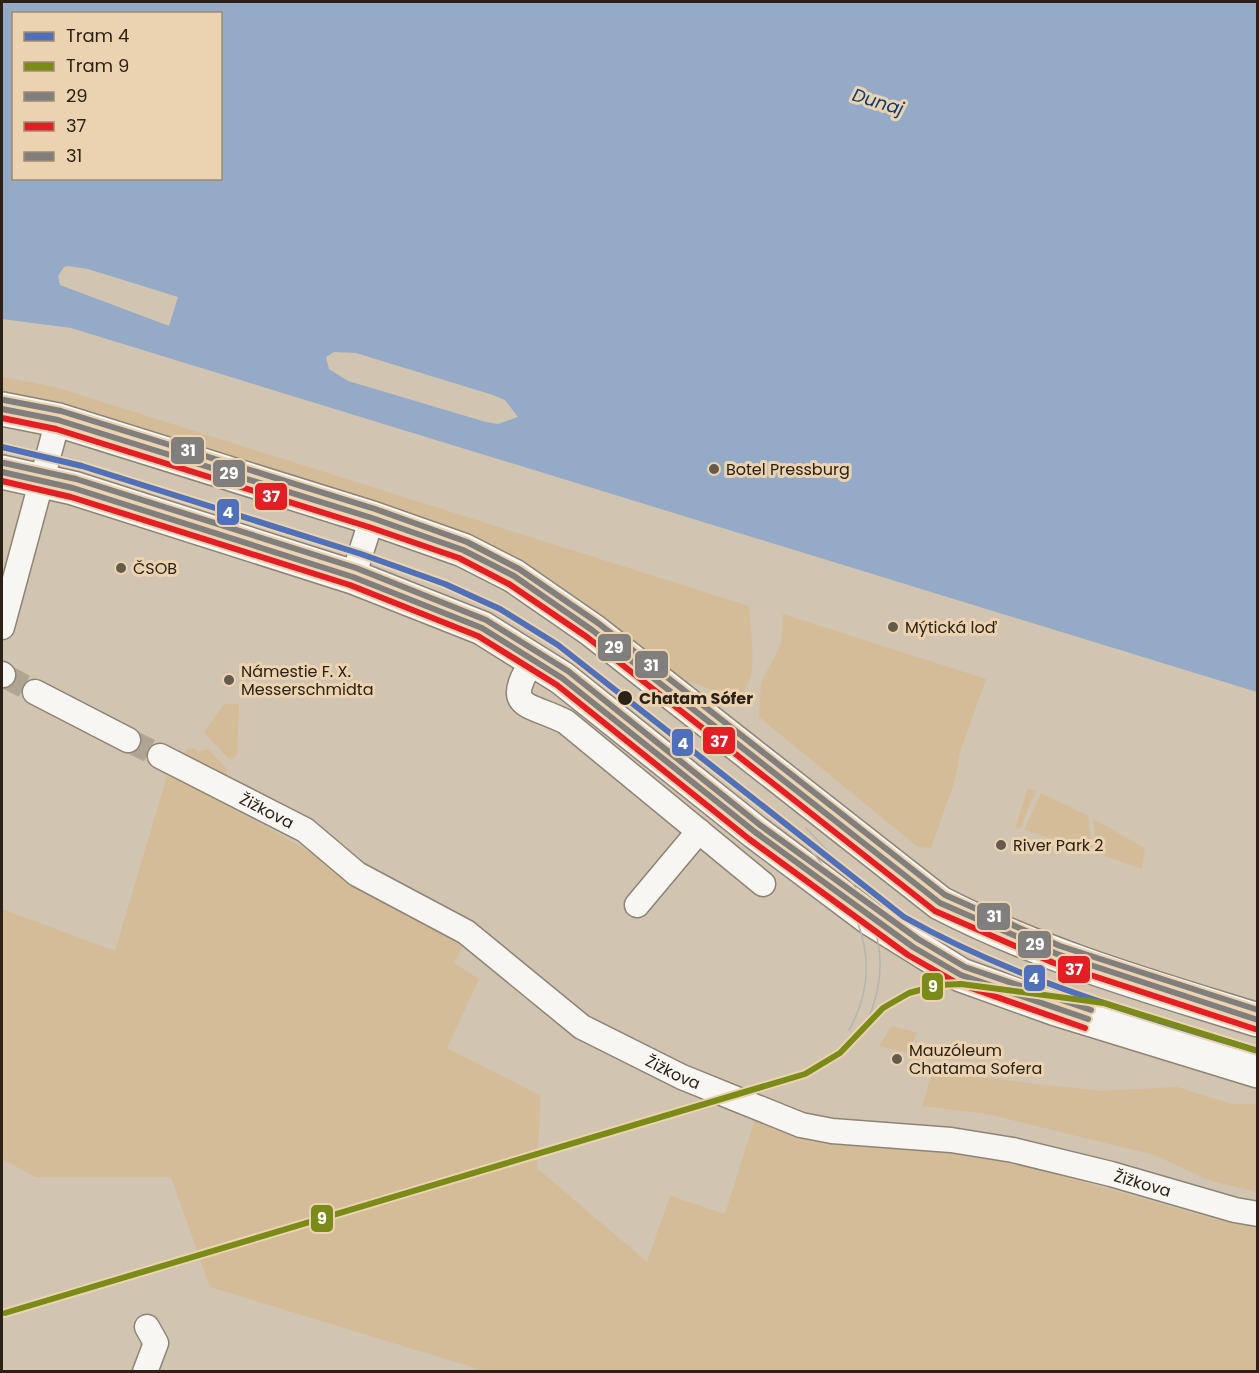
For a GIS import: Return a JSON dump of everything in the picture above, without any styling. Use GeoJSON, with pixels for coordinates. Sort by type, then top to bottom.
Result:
{"type":"FeatureCollection","features":[{"type":"Feature","properties":{"kind":"main road"},"geometry":{"type":"LineString","coordinates":[[2,409],[58,420],[372,518],[463,550],[514,576],[592,630],[940,903],[978,922],[1074,963],[1257,1020]]}},
{"type":"Feature","properties":{"kind":"main road"},"geometry":{"type":"LineString","coordinates":[[2,472],[41,480],[353,577],[482,628],[534,658],[755,832],[871,919],[961,975],[1056,1009],[1257,1071]]}},
{"type":"Feature","properties":{"kind":"street"},"geometry":{"type":"LineString","coordinates":[[2,627],[58,420]]}},
{"type":"Feature","properties":{"kind":"street"},"geometry":{"type":"LineString","coordinates":[[353,577],[372,518]]}},
{"type":"Feature","properties":{"kind":"street"},"geometry":{"type":"LineString","coordinates":[[534,658],[521,678],[518,691],[523,704],[533,711],[548,713],[566,722],[763,884]]}},
{"type":"Feature","properties":{"kind":"street"},"geometry":{"type":"LineString","coordinates":[[35,692],[128,740]]}},
{"type":"Feature","properties":{"kind":"street","name":"Žižkova"},"geometry":{"type":"LineString","coordinates":[[160,756],[305,830],[357,874],[466,932],[582,1027],[682,1077],[801,1125],[832,1131],[951,1140],[1035,1154],[1235,1210],[1257,1214]]}},
{"type":"Feature","properties":{"kind":"street"},"geometry":{"type":"LineString","coordinates":[[637,905],[699,831]]}},
{"type":"Feature","properties":{"kind":"street"},"geometry":{"type":"LineString","coordinates":[[145,1371],[156,1343],[147,1327]]}},
{"type":"Feature","properties":{"kind":"shaded area"},"geometry":{"type":"Polygon","coordinates":[[[2,377],[55,387],[749,606],[752,642],[750,679],[738,698],[725,696],[687,682],[527,566],[2,401],[2,377]]]}},
{"type":"Feature","properties":{"kind":"shaded area"},"geometry":{"type":"Polygon","coordinates":[[[783,614],[986,679],[960,752],[955,780],[931,848],[918,847],[759,717],[761,682],[781,645],[783,614]]]}},
{"type":"Feature","properties":{"kind":"shaded area"},"geometry":{"type":"Polygon","coordinates":[[[224,704],[239,704],[237,755],[230,760],[204,733],[224,704]]]}},
{"type":"Feature","properties":{"kind":"shaded area"},"geometry":{"type":"Polygon","coordinates":[[[194,748],[198,752],[208,749],[227,769],[226,777],[184,755],[187,749],[194,748]]]}},
{"type":"Feature","properties":{"kind":"shaded area"},"geometry":{"type":"Polygon","coordinates":[[[168,773],[336,866],[464,943],[454,963],[479,979],[447,1048],[541,1096],[537,1168],[647,1262],[670,1196],[725,1214],[755,1119],[838,1145],[971,1150],[1210,1218],[1257,1228],[1257,1371],[485,1371],[210,1287],[171,1177],[36,1177],[2,1159],[2,909],[115,951],[168,773]]]}},
{"type":"Feature","properties":{"kind":"shaded area"},"geometry":{"type":"Polygon","coordinates":[[[1028,788],[1036,791],[1020,829],[1015,828],[1028,788]]]}},
{"type":"Feature","properties":{"kind":"shaded area"},"geometry":{"type":"Polygon","coordinates":[[[1041,793],[1088,816],[1092,851],[1024,830],[1041,793]]]}},
{"type":"Feature","properties":{"kind":"shaded area"},"geometry":{"type":"Polygon","coordinates":[[[1093,819],[1145,848],[1142,869],[1097,853],[1093,819]]]}},
{"type":"Feature","properties":{"kind":"shaded area"},"geometry":{"type":"Polygon","coordinates":[[[892,1026],[916,1032],[911,1054],[879,1046],[892,1026]]]}},
{"type":"Feature","properties":{"kind":"shaded area"},"geometry":{"type":"Polygon","coordinates":[[[932,1072],[1102,1091],[1177,1087],[1232,1104],[1257,1104],[1257,1192],[1211,1181],[1154,1155],[987,1114],[922,1106],[932,1072]]]}},
{"type":"Feature","properties":{"kind":"water","name":"Dunaj"},"geometry":{"type":"Polygon","coordinates":[[[2,2],[1257,2],[1257,692],[71,328],[2,319],[2,2]]]}},
{"type":"Feature","properties":{"kind":"pier"},"geometry":{"type":"Polygon","coordinates":[[[64,267],[88,269],[178,297],[169,326],[60,285],[58,276],[64,267]]]}},
{"type":"Feature","properties":{"kind":"pier"},"geometry":{"type":"Polygon","coordinates":[[[334,352],[356,353],[493,395],[505,400],[518,417],[498,424],[486,422],[348,381],[329,369],[326,357],[334,352]]]}},
{"type":"Feature","properties":{"kind":"tunnel"},"geometry":{"type":"LineString","coordinates":[[3,675],[35,692]]}},
{"type":"Feature","properties":{"kind":"tunnel"},"geometry":{"type":"LineString","coordinates":[[128,740],[160,756]]}},
{"type":"Feature","properties":{"kind":"tram line","name":"4"},"geometry":{"type":"LineString","coordinates":[[2,447],[82,466],[361,554],[445,584],[500,609],[558,645],[904,917],[989,959],[1077,994],[1258,1051]]}},
{"type":"Feature","properties":{"kind":"tram line"},"geometry":{"type":"LineString","coordinates":[[806,828],[847,875],[862,899],[873,924],[879,950],[880,977],[873,1005],[860,1036]]}},
{"type":"Feature","properties":{"kind":"tram line"},"geometry":{"type":"LineString","coordinates":[[793,832],[831,875],[858,923],[865,948],[866,975],[861,1002],[849,1030]]}},
{"type":"Feature","properties":{"kind":"tram line","name":"9"},"geometry":{"type":"LineString","coordinates":[[5,1313],[805,1074],[840,1053],[883,1008],[909,993],[938,985],[961,984],[1104,1003],[1255,1050]]}},
{"type":"Feature","properties":{"kind":"transit line","name":"31"},"geometry":{"type":"LineString","coordinates":[[4,400],[61,411],[375,509],[467,542],[519,569],[598,623],[945,895],[1060,946],[1258,1010]]}},
{"type":"Feature","properties":{"kind":"transit line","name":"29"},"geometry":{"type":"LineString","coordinates":[[2,409],[58,420],[372,518],[463,550],[514,576],[592,630],[940,903],[1057,954],[1258,1020]]}},
{"type":"Feature","properties":{"kind":"transit line","name":"37"},"geometry":{"type":"LineString","coordinates":[[2,418],[56,429],[369,527],[459,558],[509,584],[587,637],[935,911],[1054,963],[1255,1029]]}},
{"type":"Feature","properties":{"kind":"transit line","name":"31"},"geometry":{"type":"LineString","coordinates":[[4,463],[76,479],[356,568],[486,620],[568,671],[760,825],[918,939],[965,967],[1091,1010]]}},
{"type":"Feature","properties":{"kind":"transit line","name":"29"},"geometry":{"type":"LineString","coordinates":[[2,472],[73,488],[353,577],[482,628],[562,678],[755,832],[913,947],[961,975],[1088,1019]]}},
{"type":"Feature","properties":{"kind":"transit line","name":"37"},"geometry":{"type":"LineString","coordinates":[[2,481],[71,497],[350,585],[478,636],[557,685],[749,839],[908,955],[957,983],[1085,1028]]}},
{"type":"Feature","properties":{"kind":"place","name":"Botel Pressburg"},"geometry":{"type":"Point","coordinates":[714,469]}},
{"type":"Feature","properties":{"kind":"place","name":"ČSOB"},"geometry":{"type":"Point","coordinates":[121,568]}},
{"type":"Feature","properties":{"kind":"place","name":"Mýtická loď"},"geometry":{"type":"Point","coordinates":[893,627]}},
{"type":"Feature","properties":{"kind":"place","name":"Námestie F. X. Messerschmidta"},"geometry":{"type":"Point","coordinates":[229,680]}},
{"type":"Feature","properties":{"kind":"place","name":"Chatam Sófer"},"geometry":{"type":"Point","coordinates":[625,698]}},
{"type":"Feature","properties":{"kind":"place","name":"River Park 2"},"geometry":{"type":"Point","coordinates":[1001,845]}},
{"type":"Feature","properties":{"kind":"place","name":"Mauzóleum Chatama Sofera"},"geometry":{"type":"Point","coordinates":[897,1059]}}]}
